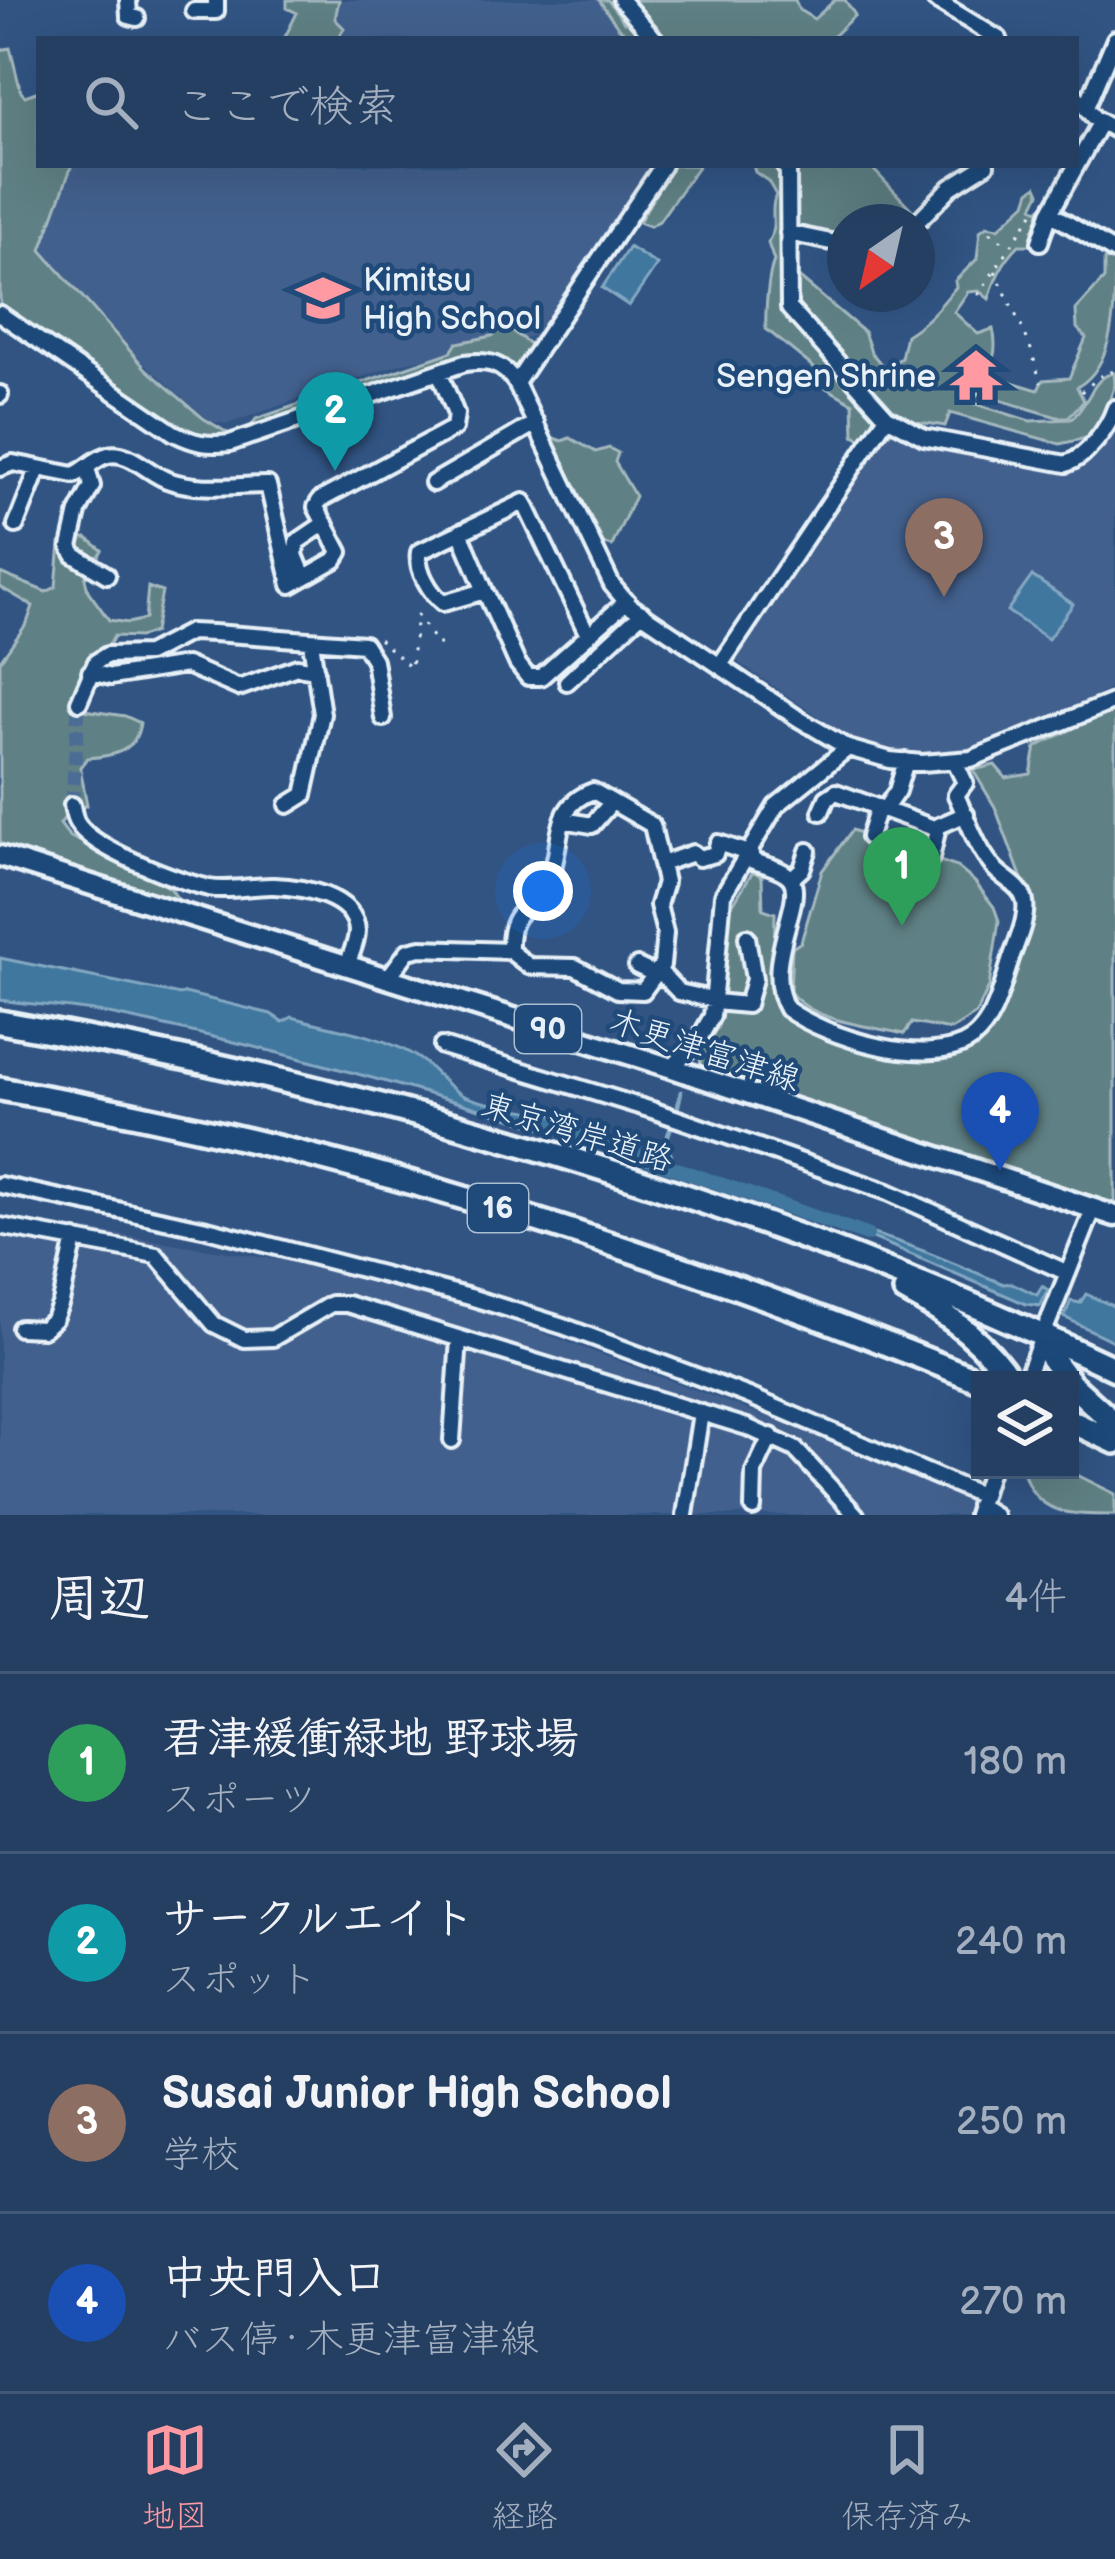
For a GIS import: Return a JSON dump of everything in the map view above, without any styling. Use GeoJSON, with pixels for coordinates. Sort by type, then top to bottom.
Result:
{"type":"FeatureCollection","features":[{"type":"Feature","properties":{"kind":"highway","name":"東京湾岸道路"},"geometry":{"type":"LineString","coordinates":[[0,1022],[349,1097],[591,1168],[1047,1326],[1115,1369]]}},
{"type":"Feature","properties":{"kind":"highway","name":"16"},"geometry":{"type":"LineString","coordinates":[[0,1089],[266,1145],[481,1202],[734,1286],[971,1378]]}},
{"type":"Feature","properties":{"kind":"highway"},"geometry":{"type":"LineString","coordinates":[[757,1224],[829,1261],[917,1297],[962,1328],[1004,1371]]}},
{"type":"Feature","properties":{"kind":"highway"},"geometry":{"type":"LineString","coordinates":[[1047,1326],[1050,1356],[1061,1371]]}},
{"type":"Feature","properties":{"kind":"highway"},"geometry":{"type":"LineString","coordinates":[[1079,1390],[1115,1424]]}},
{"type":"Feature","properties":{"kind":"highway"},"geometry":{"type":"LineString","coordinates":[[1079,1425],[1115,1442]]}},
{"type":"Feature","properties":{"kind":"main road","name":"木更津富津線"},"geometry":{"type":"LineString","coordinates":[[0,856],[672,1068],[1115,1216]]}},
{"type":"Feature","properties":{"kind":"street"},"geometry":{"type":"LineString","coordinates":[[128,0],[129,16],[136,18]]}},
{"type":"Feature","properties":{"kind":"street"},"geometry":{"type":"LineString","coordinates":[[194,10],[216,11],[216,0]]}},
{"type":"Feature","properties":{"kind":"street"},"geometry":{"type":"LineString","coordinates":[[621,0],[652,36]]}},
{"type":"Feature","properties":{"kind":"street"},"geometry":{"type":"LineString","coordinates":[[934,0],[994,36]]}},
{"type":"Feature","properties":{"kind":"street"},"geometry":{"type":"LineString","coordinates":[[1079,164],[1108,126],[1081,101],[1114,48]]}},
{"type":"Feature","properties":{"kind":"street"},"geometry":{"type":"LineString","coordinates":[[516,383],[661,168]]}},
{"type":"Feature","properties":{"kind":"street"},"geometry":{"type":"LineString","coordinates":[[784,168],[788,308],[887,417],[924,437],[1066,464],[1077,460],[1110,422],[1115,408]]}},
{"type":"Feature","properties":{"kind":"street"},"geometry":{"type":"LineString","coordinates":[[935,210],[966,175],[980,168]]}},
{"type":"Feature","properties":{"kind":"street"},"geometry":{"type":"LineString","coordinates":[[1040,242],[1044,210],[1076,168]]}},
{"type":"Feature","properties":{"kind":"street"},"geometry":{"type":"LineString","coordinates":[[1044,210],[1115,252]]}},
{"type":"Feature","properties":{"kind":"street"},"geometry":{"type":"LineString","coordinates":[[788,232],[827,241]]}},
{"type":"Feature","properties":{"kind":"street"},"geometry":{"type":"LineString","coordinates":[[0,314],[194,444],[230,443],[483,361],[506,368],[612,584],[627,602],[848,748],[905,761],[956,761],[1002,749],[1115,700]]}},
{"type":"Feature","properties":{"kind":"street"},"geometry":{"type":"LineString","coordinates":[[0,468],[13,464],[74,475],[100,458],[115,455],[191,487],[268,484],[291,585],[335,560],[340,552],[316,508],[320,500],[454,428],[456,414],[439,372]]}},
{"type":"Feature","properties":{"kind":"street"},"geometry":{"type":"LineString","coordinates":[[720,665],[887,417]]}},
{"type":"Feature","properties":{"kind":"street"},"geometry":{"type":"LineString","coordinates":[[433,483],[536,423]]}},
{"type":"Feature","properties":{"kind":"street"},"geometry":{"type":"LineString","coordinates":[[87,468],[92,486],[78,512],[70,547],[74,555],[107,575]]}},
{"type":"Feature","properties":{"kind":"street"},"geometry":{"type":"LineString","coordinates":[[16,525],[38,469]]}},
{"type":"Feature","properties":{"kind":"street"},"geometry":{"type":"LineString","coordinates":[[484,591],[443,603],[431,591],[418,561],[423,548],[524,502],[588,635]]}},
{"type":"Feature","properties":{"kind":"street"},"geometry":{"type":"LineString","coordinates":[[304,578],[297,542],[325,523]]}},
{"type":"Feature","properties":{"kind":"street"},"geometry":{"type":"LineString","coordinates":[[460,532],[517,663],[528,677],[541,677],[627,602]]}},
{"type":"Feature","properties":{"kind":"street"},"geometry":{"type":"LineString","coordinates":[[567,682],[642,613]]}},
{"type":"Feature","properties":{"kind":"street"},"geometry":{"type":"LineString","coordinates":[[79,702],[90,672],[107,655],[148,654],[190,632],[369,647],[383,718]]}},
{"type":"Feature","properties":{"kind":"street"},"geometry":{"type":"LineString","coordinates":[[288,806],[304,795],[322,713],[311,642]]}},
{"type":"Feature","properties":{"kind":"street"},"geometry":{"type":"LineString","coordinates":[[90,672],[111,677],[186,665],[239,688],[297,667],[316,670]]}},
{"type":"Feature","properties":{"kind":"street"},"geometry":{"type":"LineString","coordinates":[[672,1068],[700,1037],[715,1001],[723,895],[787,794],[848,748]]}},
{"type":"Feature","properties":{"kind":"street"},"geometry":{"type":"LineString","coordinates":[[869,837],[881,809],[897,791],[905,761]]}},
{"type":"Feature","properties":{"kind":"street"},"geometry":{"type":"LineString","coordinates":[[791,879],[794,907],[780,940],[782,1003],[798,1018],[885,1049],[940,1050],[972,1038],[994,1007],[1025,910],[1021,891],[993,867],[956,795],[965,783],[956,761]]}},
{"type":"Feature","properties":{"kind":"street"},"geometry":{"type":"LineString","coordinates":[[386,979],[404,956],[421,947],[510,951],[530,966],[575,967],[626,992],[643,991],[657,973],[665,934],[658,905],[665,882],[652,825],[588,792],[568,806],[550,878],[514,918],[510,951]]}},
{"type":"Feature","properties":{"kind":"street"},"geometry":{"type":"LineString","coordinates":[[821,812],[826,798],[836,792],[938,827],[966,814]]}},
{"type":"Feature","properties":{"kind":"street"},"geometry":{"type":"LineString","coordinates":[[563,820],[592,825],[612,802]]}},
{"type":"Feature","properties":{"kind":"street"},"geometry":{"type":"LineString","coordinates":[[72,805],[81,828],[100,842],[200,885],[225,889],[276,886],[309,891],[339,903],[347,908],[356,931],[346,967]]}},
{"type":"Feature","properties":{"kind":"street"},"geometry":{"type":"LineString","coordinates":[[931,858],[938,827]]}},
{"type":"Feature","properties":{"kind":"street"},"geometry":{"type":"LineString","coordinates":[[661,864],[693,853],[699,858],[715,854],[718,843],[791,879]]}},
{"type":"Feature","properties":{"kind":"street"},"geometry":{"type":"LineString","coordinates":[[791,879],[802,869],[808,851]]}},
{"type":"Feature","properties":{"kind":"street"},"geometry":{"type":"LineString","coordinates":[[638,966],[657,973],[680,992],[748,1005],[754,979],[748,942],[780,940]]}},
{"type":"Feature","properties":{"kind":"street"},"geometry":{"type":"LineString","coordinates":[[442,1046],[652,1110],[848,1178],[958,1222],[1068,1275]]}},
{"type":"Feature","properties":{"kind":"street"},"geometry":{"type":"LineString","coordinates":[[0,1185],[207,1229],[563,1326],[709,1380],[994,1515]]}},
{"type":"Feature","properties":{"kind":"street"},"geometry":{"type":"LineString","coordinates":[[1029,1371],[1093,1210]]}},
{"type":"Feature","properties":{"kind":"street"},"geometry":{"type":"LineString","coordinates":[[0,1226],[156,1255],[214,1324],[244,1339],[273,1338],[331,1304],[346,1304],[771,1436],[795,1449],[856,1515]]}},
{"type":"Feature","properties":{"kind":"street"},"geometry":{"type":"LineString","coordinates":[[20,1328],[43,1329],[54,1318],[75,1239]]}},
{"type":"Feature","properties":{"kind":"street"},"geometry":{"type":"LineString","coordinates":[[452,1439],[459,1339]]}},
{"type":"Feature","properties":{"kind":"street"},"geometry":{"type":"LineString","coordinates":[[685,1515],[701,1414]]}},
{"type":"Feature","properties":{"kind":"street"},"geometry":{"type":"LineString","coordinates":[[753,1508],[754,1472],[771,1436]]}},
{"type":"Feature","properties":{"kind":"path"},"geometry":{"type":"LineString","coordinates":[[978,295],[1010,247],[1044,210]]}},
{"type":"Feature","properties":{"kind":"path"},"geometry":{"type":"LineString","coordinates":[[990,232],[1010,247]]}},
{"type":"Feature","properties":{"kind":"path"},"geometry":{"type":"LineString","coordinates":[[995,270],[1029,343],[1041,383]]}},
{"type":"Feature","properties":{"kind":"path"},"geometry":{"type":"LineString","coordinates":[[1082,392],[1106,372],[1115,372]]}},
{"type":"Feature","properties":{"kind":"path"},"geometry":{"type":"LineString","coordinates":[[369,647],[378,638],[412,668],[418,615],[437,644],[443,644]]}},
{"type":"Feature","properties":{"kind":"shaded area"},"geometry":{"type":"Polygon","coordinates":[[[339,0],[599,0],[629,36],[335,36],[339,0]]]}},
{"type":"Feature","properties":{"kind":"shaded area","name":"Kimitsu High School"},"geometry":{"type":"Polygon","coordinates":[[[71,168],[654,168],[544,327],[533,336],[399,364],[227,424],[211,421],[119,341],[46,258],[42,240],[71,168]]]}},
{"type":"Feature","properties":{"kind":"shaded area"},"geometry":{"type":"Polygon","coordinates":[[[629,247],[657,265],[629,306],[602,288],[629,247]]]}},
{"type":"Feature","properties":{"kind":"shaded area"},"geometry":{"type":"Polygon","coordinates":[[[888,426],[929,447],[1068,471],[1078,468],[1115,429],[1115,686],[1057,718],[976,747],[949,753],[903,753],[858,743],[733,659],[888,426]]]}},
{"type":"Feature","properties":{"kind":"shaded area"},"geometry":{"type":"Polygon","coordinates":[[[1032,576],[1073,604],[1048,639],[1007,611],[1032,576]]]}},
{"type":"Feature","properties":{"kind":"shaded area"},"geometry":{"type":"Polygon","coordinates":[[[0,958],[185,993],[271,1014],[283,1022],[292,1017],[373,1038],[418,1058],[462,1095],[552,1114],[560,1123],[581,1130],[578,1139],[227,1040],[96,1012],[0,1000],[0,958]]]}},
{"type":"Feature","properties":{"kind":"shaded area"},"geometry":{"type":"Polygon","coordinates":[[[0,1216],[399,1279],[931,1478],[1009,1515],[0,1515],[0,1216]]]}},
{"type":"Feature","properties":{"kind":"shaded area"},"geometry":{"type":"Polygon","coordinates":[[[852,1229],[1037,1295],[1042,1286],[1048,1290],[1040,1306],[1026,1304],[852,1229]]]}},
{"type":"Feature","properties":{"kind":"shaded area"},"geometry":{"type":"Polygon","coordinates":[[[1086,1294],[1115,1307],[1115,1342],[1064,1317],[1071,1301],[1080,1303],[1086,1294]]]}},
{"type":"Feature","properties":{"kind":"green space"},"geometry":{"type":"Polygon","coordinates":[[[287,0],[339,0],[335,19],[344,28],[340,36],[286,36],[297,13],[287,8],[287,0]]]}},
{"type":"Feature","properties":{"kind":"green space"},"geometry":{"type":"Polygon","coordinates":[[[599,0],[608,0],[624,22],[632,20],[625,0],[795,0],[799,10],[814,19],[835,0],[845,0],[855,15],[833,36],[629,36],[599,0]]]}},
{"type":"Feature","properties":{"kind":"green space"},"geometry":{"type":"Polygon","coordinates":[[[10,48],[21,92],[25,96],[36,92],[36,168],[71,168],[41,250],[146,369],[226,432],[220,441],[200,438],[176,426],[0,307],[0,50],[10,48]]]}},
{"type":"Feature","properties":{"kind":"green space"},"geometry":{"type":"Polygon","coordinates":[[[664,168],[697,168],[659,221],[650,226],[639,222],[668,172],[664,168]]]}},
{"type":"Feature","properties":{"kind":"green space"},"geometry":{"type":"Polygon","coordinates":[[[754,168],[872,168],[906,204],[827,204],[827,238],[796,230],[795,274],[827,301],[827,312],[840,312],[864,332],[871,352],[885,369],[901,358],[906,335],[935,312],[977,259],[980,231],[987,226],[999,228],[1037,186],[1040,193],[1033,207],[1038,210],[1050,199],[1054,204],[1033,230],[1032,245],[1019,245],[1008,257],[989,299],[979,291],[968,292],[954,312],[978,334],[993,329],[993,359],[973,403],[1030,421],[1071,419],[1100,380],[1114,373],[1115,385],[1091,437],[1060,444],[950,413],[945,426],[899,425],[877,447],[854,435],[853,403],[826,388],[813,367],[766,329],[774,261],[768,243],[776,195],[754,168]]]}},
{"type":"Feature","properties":{"kind":"green space"},"geometry":{"type":"Polygon","coordinates":[[[1115,259],[1106,350],[1090,377],[1077,387],[1084,401],[1068,417],[980,394],[992,376],[1038,390],[1043,380],[1069,378],[1086,338],[1077,328],[1076,310],[1104,279],[1104,260],[1115,259]]]}},
{"type":"Feature","properties":{"kind":"green space"},"geometry":{"type":"Polygon","coordinates":[[[505,326],[534,347],[518,368],[485,356],[471,357],[435,370],[406,373],[258,428],[252,425],[256,419],[451,352],[457,343],[492,336],[505,326]]]}},
{"type":"Feature","properties":{"kind":"green space"},"geometry":{"type":"Polygon","coordinates":[[[551,437],[570,438],[596,452],[609,448],[618,453],[615,462],[635,496],[612,546],[604,544],[551,437]]]}},
{"type":"Feature","properties":{"kind":"green space"},"geometry":{"type":"Polygon","coordinates":[[[87,538],[102,550],[85,578],[88,591],[109,620],[145,619],[148,587],[162,592],[154,632],[114,636],[78,685],[75,695],[84,710],[140,723],[134,740],[122,751],[87,758],[80,767],[87,805],[68,813],[60,824],[69,836],[170,888],[182,905],[0,848],[0,661],[27,623],[33,606],[0,587],[0,573],[46,592],[56,587],[60,543],[87,538]]]}},
{"type":"Feature","properties":{"kind":"green space"},"geometry":{"type":"Polygon","coordinates":[[[1115,708],[1115,1204],[992,1169],[700,1071],[701,1051],[718,1027],[727,914],[753,871],[762,877],[763,909],[775,913],[773,990],[825,1036],[890,1058],[933,1058],[973,1045],[1003,1009],[1025,887],[995,807],[973,770],[995,765],[1006,778],[1031,774],[1036,747],[1115,708]]]}},
{"type":"Feature","properties":{"kind":"green space"},"geometry":{"type":"Polygon","coordinates":[[[852,830],[957,867],[994,907],[999,921],[989,987],[976,1014],[951,1030],[912,1023],[904,1034],[842,1021],[813,1010],[790,992],[792,948],[801,942],[822,871],[852,830]]]}},
{"type":"Feature","properties":{"kind":"green space"},"geometry":{"type":"Polygon","coordinates":[[[1079,1476],[1115,1494],[1115,1515],[1056,1509],[1027,1479],[1079,1476]]]}},
{"type":"Feature","properties":{"kind":"waterway"},"geometry":{"type":"LineString","coordinates":[[678,1106],[681,1092]]}},
{"type":"Feature","properties":{"kind":"waterway"},"geometry":{"type":"LineString","coordinates":[[672,1124],[666,1141],[674,1166]]}},
{"type":"Feature","properties":{"kind":"waterway"},"geometry":{"type":"LineString","coordinates":[[565,1130],[867,1235]]}},
{"type":"Feature","properties":{"kind":"tunnel"},"geometry":{"type":"LineString","coordinates":[[72,805],[79,702]]}},
{"type":"Feature","properties":{"kind":"place","name":"Kimitsu High School"},"geometry":{"type":"Point","coordinates":[323,298]}},
{"type":"Feature","properties":{"kind":"place","name":"Sengen Shrine"},"geometry":{"type":"Point","coordinates":[976,375]}},
{"type":"Feature","properties":{"kind":"place","name":"サークルエイト"},"geometry":{"type":"Point","coordinates":[335,471]}},
{"type":"Feature","properties":{"kind":"place","name":"Susai Junior High School"},"geometry":{"type":"Point","coordinates":[944,597]}},
{"type":"Feature","properties":{"kind":"place","name":"君津緩衝緑地 野球場"},"geometry":{"type":"Point","coordinates":[902,926]}},
{"type":"Feature","properties":{"kind":"place","name":"中央門入口"},"geometry":{"type":"Point","coordinates":[1000,1171]}}]}
